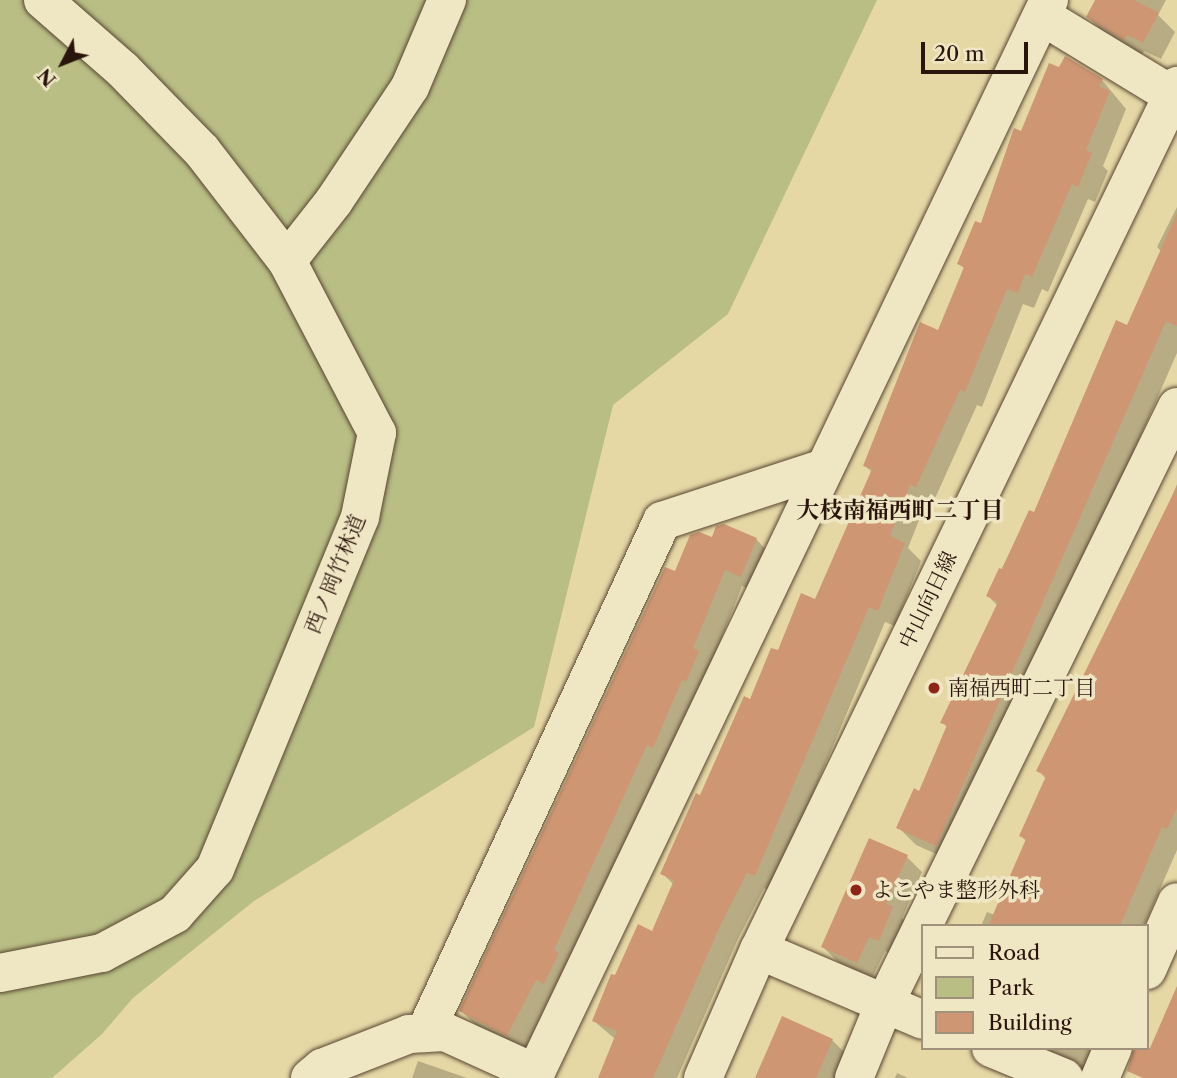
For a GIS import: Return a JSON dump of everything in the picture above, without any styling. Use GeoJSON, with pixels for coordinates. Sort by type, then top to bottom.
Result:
{"type":"FeatureCollection","features":[{"type":"Feature","properties":{"kind":"street","name":"西ノ岡竹林道"},"geometry":{"type":"LineString","coordinates":[[0,973],[102,953],[175,914],[215,869],[360,517],[377,433],[287,261],[202,151],[123,70],[43,0]]}},
{"type":"Feature","properties":{"kind":"street"},"geometry":{"type":"LineString","coordinates":[[287,261],[334,201],[410,87],[447,0]]}},
{"type":"Feature","properties":{"kind":"street"},"geometry":{"type":"LineString","coordinates":[[310,1078],[322,1068],[410,1034],[445,1032],[534,1076],[1046,8],[1176,93]]}},
{"type":"Feature","properties":{"kind":"street","name":"中山向日線"},"geometry":{"type":"LineString","coordinates":[[703,1078],[759,950],[1176,93]]}},
{"type":"Feature","properties":{"kind":"street"},"geometry":{"type":"LineString","coordinates":[[924,924],[1177,407]]}},
{"type":"Feature","properties":{"kind":"street"},"geometry":{"type":"LineString","coordinates":[[425,1033],[662,521],[824,468]]}},
{"type":"Feature","properties":{"kind":"street"},"geometry":{"type":"LineString","coordinates":[[1149,965],[1177,902]]}},
{"type":"Feature","properties":{"kind":"street"},"geometry":{"type":"LineString","coordinates":[[854,1078],[884,1005],[922,927]]}},
{"type":"Feature","properties":{"kind":"street"},"geometry":{"type":"LineString","coordinates":[[759,950],[922,1020]]}},
{"type":"Feature","properties":{"kind":"street"},"geometry":{"type":"LineString","coordinates":[[996,1050],[1064,1078]]}},
{"type":"Feature","properties":{"kind":"street"},"geometry":{"type":"LineString","coordinates":[[1100,1078],[1112,1050]]}},
{"type":"Feature","properties":{"kind":"green space"},"geometry":{"type":"Polygon","coordinates":[[[0,0],[877,0],[728,314],[613,405],[534,727],[254,901],[133,998],[102,1034],[52,1078],[0,1078],[0,0]]]}},
{"type":"Feature","properties":{"kind":"building"},"geometry":{"type":"Polygon","coordinates":[[[1095,0],[1134,0],[1159,13],[1143,43],[1127,35],[1124,40],[1086,17],[1095,0]]]}},
{"type":"Feature","properties":{"kind":"building"},"geometry":{"type":"Polygon","coordinates":[[[1065,56],[1103,79],[1099,86],[1110,91],[1086,150],[1092,153],[1078,187],[1072,184],[1032,277],[1025,274],[1018,293],[1007,289],[965,392],[960,390],[916,487],[910,485],[890,536],[905,543],[878,611],[869,607],[755,876],[747,873],[722,922],[653,1078],[598,1078],[617,1031],[592,1021],[611,974],[615,975],[638,924],[652,931],[674,880],[660,874],[696,793],[700,795],[744,696],[750,699],[771,648],[778,650],[801,593],[815,599],[872,469],[863,466],[920,322],[938,330],[964,267],[957,264],[975,221],[981,223],[1014,128],[1021,131],[1049,63],[1059,67],[1065,56]]]}},
{"type":"Feature","properties":{"kind":"building"},"geometry":{"type":"Polygon","coordinates":[[[1177,213],[1177,326],[1166,321],[936,846],[896,828],[914,788],[919,791],[947,725],[940,723],[998,602],[986,596],[999,568],[1002,569],[1029,510],[1034,512],[1116,320],[1127,325],[1177,213]]]}},
{"type":"Feature","properties":{"kind":"building"},"geometry":{"type":"Polygon","coordinates":[[[1177,486],[1177,808],[1167,829],[1162,827],[1121,924],[989,924],[1026,839],[1019,836],[1046,776],[1036,771],[1177,486]]]}},
{"type":"Feature","properties":{"kind":"building"},"geometry":{"type":"Polygon","coordinates":[[[724,524],[757,538],[741,577],[725,570],[693,648],[699,651],[686,682],[682,680],[653,748],[647,745],[554,950],[559,953],[544,984],[536,980],[507,1036],[459,1011],[665,567],[675,571],[690,535],[699,532],[712,537],[716,526],[724,524]]]}},
{"type":"Feature","properties":{"kind":"building"},"geometry":{"type":"Polygon","coordinates":[[[869,838],[908,855],[886,904],[893,907],[879,941],[869,937],[857,963],[821,947],[869,838]]]}},
{"type":"Feature","properties":{"kind":"building"},"geometry":{"type":"Polygon","coordinates":[[[1177,986],[1177,1078],[1143,1078],[1127,1071],[1133,1050],[1150,1048],[1177,986]]]}},
{"type":"Feature","properties":{"kind":"building"},"geometry":{"type":"Polygon","coordinates":[[[782,1016],[833,1039],[816,1078],[755,1078],[782,1016]]]}},
{"type":"Feature","properties":{"kind":"place","name":"南福西町二丁目"},"geometry":{"type":"Point","coordinates":[934,688]}},
{"type":"Feature","properties":{"kind":"place","name":"よこやま整形外科"},"geometry":{"type":"Point","coordinates":[856,890]}},
{"type":"Feature","properties":{"kind":"district","name":"大枝南福西町二丁目"},"geometry":{"type":"Point","coordinates":[900,510]}}]}
